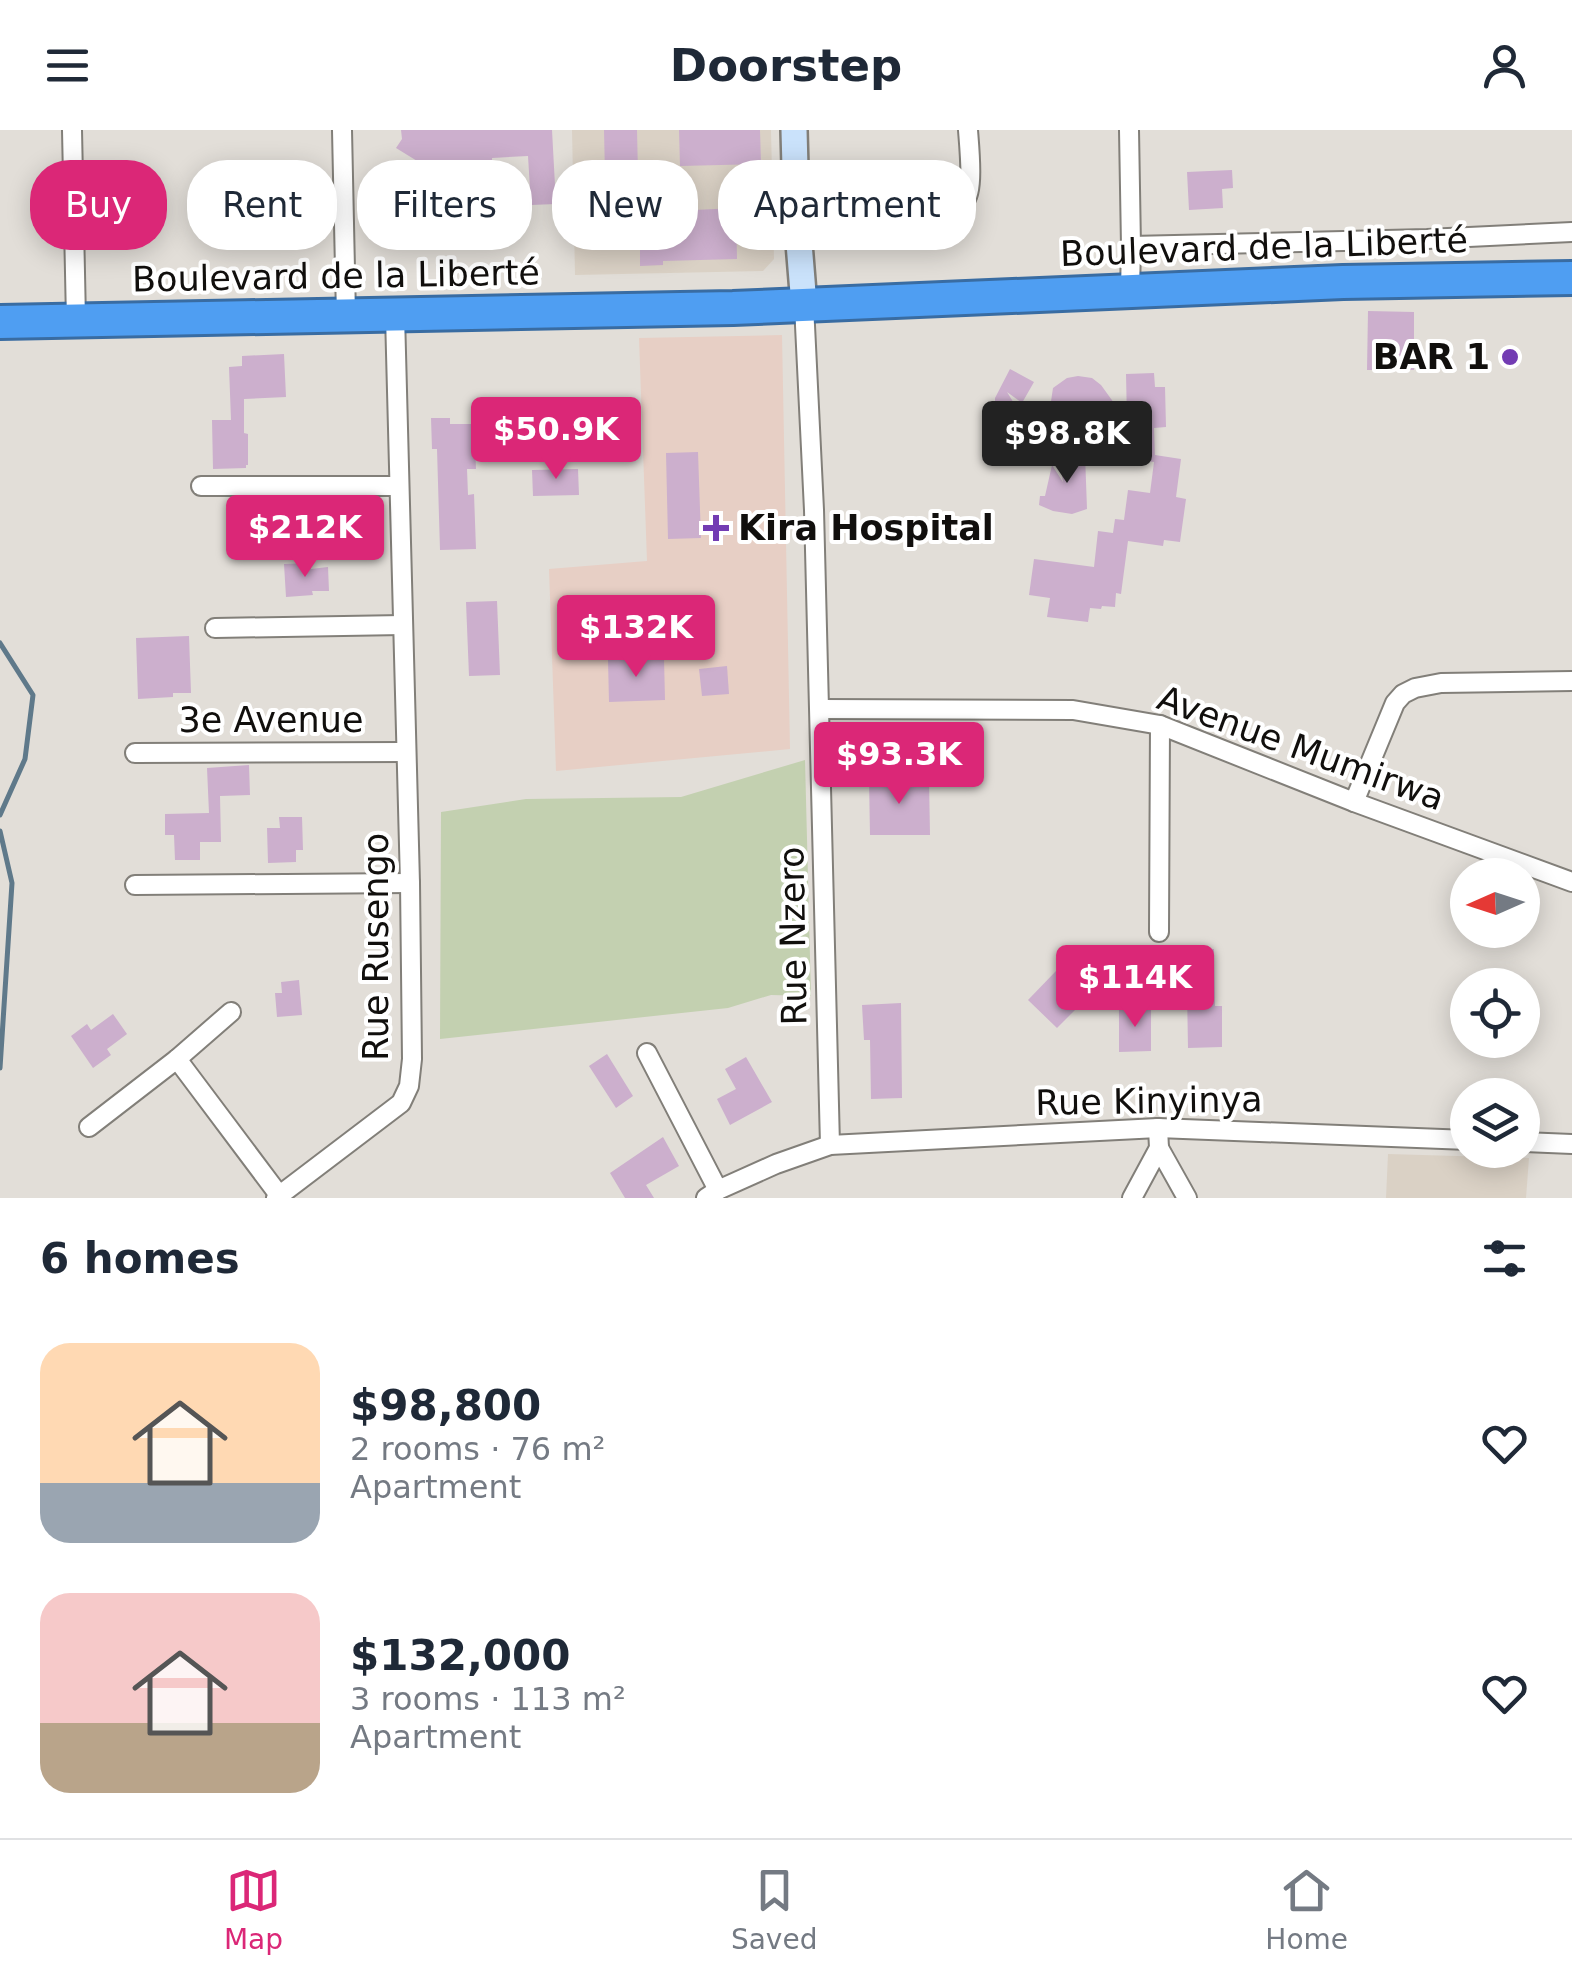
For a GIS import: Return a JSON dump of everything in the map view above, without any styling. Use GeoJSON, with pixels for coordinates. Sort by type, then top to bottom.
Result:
{"type":"FeatureCollection","features":[{"type":"Feature","properties":{"kind":"highway","name":"Boulevard de la Liberté"},"geometry":{"type":"LineString","coordinates":[[0,322],[804,305],[1343,282],[1572,278]]}},
{"type":"Feature","properties":{"kind":"street"},"geometry":{"type":"LineString","coordinates":[[72,130],[76,320]]}},
{"type":"Feature","properties":{"kind":"street"},"geometry":{"type":"LineString","coordinates":[[342,130],[346,316]]}},
{"type":"Feature","properties":{"kind":"street"},"geometry":{"type":"LineString","coordinates":[[794,130],[795,160]]}},
{"type":"Feature","properties":{"kind":"street"},"geometry":{"type":"LineString","coordinates":[[968,130],[969,160]]}},
{"type":"Feature","properties":{"kind":"street"},"geometry":{"type":"LineString","coordinates":[[1129,130],[1130,290]]}},
{"type":"Feature","properties":{"kind":"street"},"geometry":{"type":"LineString","coordinates":[[1132,246],[1572,232]]}},
{"type":"Feature","properties":{"kind":"street"},"geometry":{"type":"LineString","coordinates":[[800,250],[804,305]]}},
{"type":"Feature","properties":{"kind":"street","name":"Rue Nzero"},"geometry":{"type":"LineString","coordinates":[[804,305],[814,510],[830,1145]]}},
{"type":"Feature","properties":{"kind":"street","name":"Rue Rusengo"},"geometry":{"type":"LineString","coordinates":[[278,1196],[401,1102],[409,1086],[410,883],[395,315]]}},
{"type":"Feature","properties":{"kind":"street"},"geometry":{"type":"LineString","coordinates":[[201,486],[398,486]]}},
{"type":"Feature","properties":{"kind":"street"},"geometry":{"type":"LineString","coordinates":[[214,628],[403,625]]}},
{"type":"Feature","properties":{"kind":"street"},"geometry":{"type":"LineString","coordinates":[[1354,802],[1394,703],[1402,694],[1441,683],[1572,681]]}},
{"type":"Feature","properties":{"kind":"street","name":"Avenue Mumirwa"},"geometry":{"type":"LineString","coordinates":[[820,708],[1073,710],[1160,725],[1572,882]]}},
{"type":"Feature","properties":{"kind":"street"},"geometry":{"type":"LineString","coordinates":[[1159,932],[1160,725]]}},
{"type":"Feature","properties":{"kind":"street","name":"3e Avenue"},"geometry":{"type":"LineString","coordinates":[[135,753],[406,752]]}},
{"type":"Feature","properties":{"kind":"street"},"geometry":{"type":"LineString","coordinates":[[134,885],[410,883]]}},
{"type":"Feature","properties":{"kind":"street"},"geometry":{"type":"LineString","coordinates":[[89,1126],[178,1059],[231,1012]]}},
{"type":"Feature","properties":{"kind":"street"},"geometry":{"type":"LineString","coordinates":[[647,1053],[712,1194]]}},
{"type":"Feature","properties":{"kind":"street"},"geometry":{"type":"LineString","coordinates":[[178,1059],[278,1196]]}},
{"type":"Feature","properties":{"kind":"street"},"geometry":{"type":"LineString","coordinates":[[1158,1128],[1159,1148],[1187,1198]]}},
{"type":"Feature","properties":{"kind":"street","name":"Rue Kinyinya"},"geometry":{"type":"LineString","coordinates":[[712,1194],[776,1164],[830,1145],[1158,1128],[1450,1139]]}},
{"type":"Feature","properties":{"kind":"street"},"geometry":{"type":"LineString","coordinates":[[1540,1143],[1572,1144]]}},
{"type":"Feature","properties":{"kind":"street"},"geometry":{"type":"LineString","coordinates":[[1132,1198],[1159,1148]]}},
{"type":"Feature","properties":{"kind":"shaded area"},"geometry":{"type":"Polygon","coordinates":[[[572,130],[771,130],[772,160],[718,160],[718,250],[774,250],[774,259],[763,271],[575,275],[574,250],[698,250],[698,160],[573,160],[572,130]]]}},
{"type":"Feature","properties":{"kind":"shaded area","name":"Kira Hospital"},"geometry":{"type":"Polygon","coordinates":[[[782,335],[790,749],[556,771],[549,569],[647,561],[639,338],[782,335]]]}},
{"type":"Feature","properties":{"kind":"shaded area"},"geometry":{"type":"Polygon","coordinates":[[[1388,1154],[1450,1156],[1450,1168],[1528,1168],[1526,1198],[1386,1198],[1388,1154]]]}},
{"type":"Feature","properties":{"kind":"green space"},"geometry":{"type":"Polygon","coordinates":[[[805,760],[811,996],[771,995],[728,1008],[440,1039],[441,812],[526,799],[681,797],[805,760]]]}},
{"type":"Feature","properties":{"kind":"building"},"geometry":{"type":"Polygon","coordinates":[[[401,130],[552,130],[552,204],[532,205],[532,160],[528,156],[416,160],[396,148],[402,139],[401,130]]]}},
{"type":"Feature","properties":{"kind":"building"},"geometry":{"type":"Polygon","coordinates":[[[604,130],[637,130],[638,160],[605,160],[604,130]]]}},
{"type":"Feature","properties":{"kind":"building"},"geometry":{"type":"Polygon","coordinates":[[[679,130],[760,130],[761,160],[718,160],[718,165],[698,166],[698,160],[680,160],[679,130]]]}},
{"type":"Feature","properties":{"kind":"building"},"geometry":{"type":"Polygon","coordinates":[[[1232,170],[1233,188],[1222,189],[1223,208],[1189,210],[1187,172],[1232,170]]]}},
{"type":"Feature","properties":{"kind":"building"},"geometry":{"type":"Polygon","coordinates":[[[718,209],[718,250],[737,250],[737,259],[663,261],[663,265],[640,266],[640,250],[698,250],[698,210],[718,209]]]}},
{"type":"Feature","properties":{"kind":"building"},"geometry":{"type":"Polygon","coordinates":[[[1368,311],[1414,312],[1414,370],[1367,370],[1368,311]]]}},
{"type":"Feature","properties":{"kind":"building"},"geometry":{"type":"Polygon","coordinates":[[[284,354],[286,397],[244,399],[248,465],[213,469],[212,420],[231,420],[229,367],[242,366],[242,356],[284,354]]]}},
{"type":"Feature","properties":{"kind":"building"},"geometry":{"type":"Polygon","coordinates":[[[1010,369],[1034,382],[1022,403],[1007,392],[1033,434],[1011,448],[995,421],[995,398],[1010,369]]]}},
{"type":"Feature","properties":{"kind":"building"},"geometry":{"type":"Polygon","coordinates":[[[1154,373],[1155,387],[1165,387],[1166,427],[1154,428],[1155,458],[1181,459],[1176,497],[1186,499],[1180,542],[1164,540],[1163,546],[1128,541],[1121,594],[1116,593],[1115,607],[1090,608],[1088,622],[1047,617],[1050,598],[1029,595],[1034,559],[1094,567],[1098,531],[1113,533],[1115,519],[1124,520],[1128,490],[1150,493],[1154,462],[1122,458],[1121,416],[1087,438],[1085,451],[1057,429],[1058,418],[1052,422],[1053,388],[1067,378],[1092,378],[1127,421],[1126,374],[1154,373]]]}},
{"type":"Feature","properties":{"kind":"building"},"geometry":{"type":"Polygon","coordinates":[[[431,418],[450,418],[450,424],[474,424],[476,469],[467,469],[468,495],[474,494],[476,549],[440,550],[437,449],[432,449],[431,418]]]}},
{"type":"Feature","properties":{"kind":"building"},"geometry":{"type":"Polygon","coordinates":[[[698,452],[701,538],[668,539],[666,453],[698,452]]]}},
{"type":"Feature","properties":{"kind":"building"},"geometry":{"type":"Polygon","coordinates":[[[1058,452],[1085,454],[1087,509],[1072,514],[1039,505],[1052,465],[1063,482],[1058,452]]]}},
{"type":"Feature","properties":{"kind":"building"},"geometry":{"type":"Polygon","coordinates":[[[578,469],[579,495],[533,496],[532,470],[578,469]]]}},
{"type":"Feature","properties":{"kind":"building"},"geometry":{"type":"Polygon","coordinates":[[[310,563],[311,569],[328,567],[329,591],[286,597],[284,564],[310,563]]]}},
{"type":"Feature","properties":{"kind":"building"},"geometry":{"type":"Polygon","coordinates":[[[497,601],[500,675],[469,676],[466,602],[497,601]]]}},
{"type":"Feature","properties":{"kind":"building"},"geometry":{"type":"Polygon","coordinates":[[[189,636],[191,693],[138,699],[136,638],[189,636]]]}},
{"type":"Feature","properties":{"kind":"building"},"geometry":{"type":"Polygon","coordinates":[[[664,658],[665,700],[609,702],[608,660],[664,658]]]}},
{"type":"Feature","properties":{"kind":"building"},"geometry":{"type":"Polygon","coordinates":[[[727,666],[729,694],[702,696],[699,669],[727,666]]]}},
{"type":"Feature","properties":{"kind":"building"},"geometry":{"type":"Polygon","coordinates":[[[249,765],[250,795],[220,796],[221,842],[200,842],[200,860],[175,860],[174,835],[165,835],[165,814],[209,813],[207,768],[249,765]]]}},
{"type":"Feature","properties":{"kind":"building"},"geometry":{"type":"Polygon","coordinates":[[[869,779],[929,779],[930,835],[870,835],[869,779]]]}},
{"type":"Feature","properties":{"kind":"building"},"geometry":{"type":"Polygon","coordinates":[[[279,817],[302,817],[303,850],[296,850],[296,862],[268,863],[267,828],[280,828],[279,817]]]}},
{"type":"Feature","properties":{"kind":"building"},"geometry":{"type":"Polygon","coordinates":[[[1112,945],[1153,949],[1150,984],[1109,980],[1112,945]]]}},
{"type":"Feature","properties":{"kind":"building"},"geometry":{"type":"Polygon","coordinates":[[[1180,949],[1214,949],[1215,1006],[1222,1006],[1222,1047],[1188,1048],[1187,990],[1180,990],[1180,949]]]}},
{"type":"Feature","properties":{"kind":"building"},"geometry":{"type":"Polygon","coordinates":[[[1056,971],[1085,1000],[1057,1028],[1028,1000],[1056,971]]]}},
{"type":"Feature","properties":{"kind":"building"},"geometry":{"type":"Polygon","coordinates":[[[299,980],[302,1015],[277,1017],[275,993],[282,993],[281,982],[299,980]]]}},
{"type":"Feature","properties":{"kind":"building"},"geometry":{"type":"Polygon","coordinates":[[[901,1003],[902,1098],[871,1099],[870,1040],[864,1040],[862,1005],[901,1003]]]}},
{"type":"Feature","properties":{"kind":"building"},"geometry":{"type":"Polygon","coordinates":[[[1119,1009],[1151,1009],[1151,1051],[1119,1052],[1119,1009]]]}},
{"type":"Feature","properties":{"kind":"building"},"geometry":{"type":"Polygon","coordinates":[[[113,1014],[127,1034],[107,1049],[111,1055],[93,1068],[71,1036],[87,1024],[91,1030],[113,1014]]]}},
{"type":"Feature","properties":{"kind":"building"},"geometry":{"type":"Polygon","coordinates":[[[607,1054],[633,1096],[616,1108],[589,1066],[607,1054]]]}},
{"type":"Feature","properties":{"kind":"building"},"geometry":{"type":"Polygon","coordinates":[[[746,1057],[772,1102],[730,1125],[717,1099],[736,1089],[725,1069],[746,1057]]]}},
{"type":"Feature","properties":{"kind":"building"},"geometry":{"type":"Polygon","coordinates":[[[663,1137],[679,1166],[646,1185],[654,1198],[625,1198],[610,1173],[663,1137]]]}},
{"type":"Feature","properties":{"kind":"waterway"},"geometry":{"type":"LineString","coordinates":[[0,643],[33,695],[25,759],[0,815]]}},
{"type":"Feature","properties":{"kind":"waterway"},"geometry":{"type":"LineString","coordinates":[[0,831],[12,883],[0,1068]]}},
{"type":"Feature","properties":{"kind":"place","name":"BAR 1"},"geometry":{"type":"Point","coordinates":[1510,357]}},
{"type":"Feature","properties":{"kind":"place","name":"Kira Hospital"},"geometry":{"type":"Point","coordinates":[716,528]}}]}
